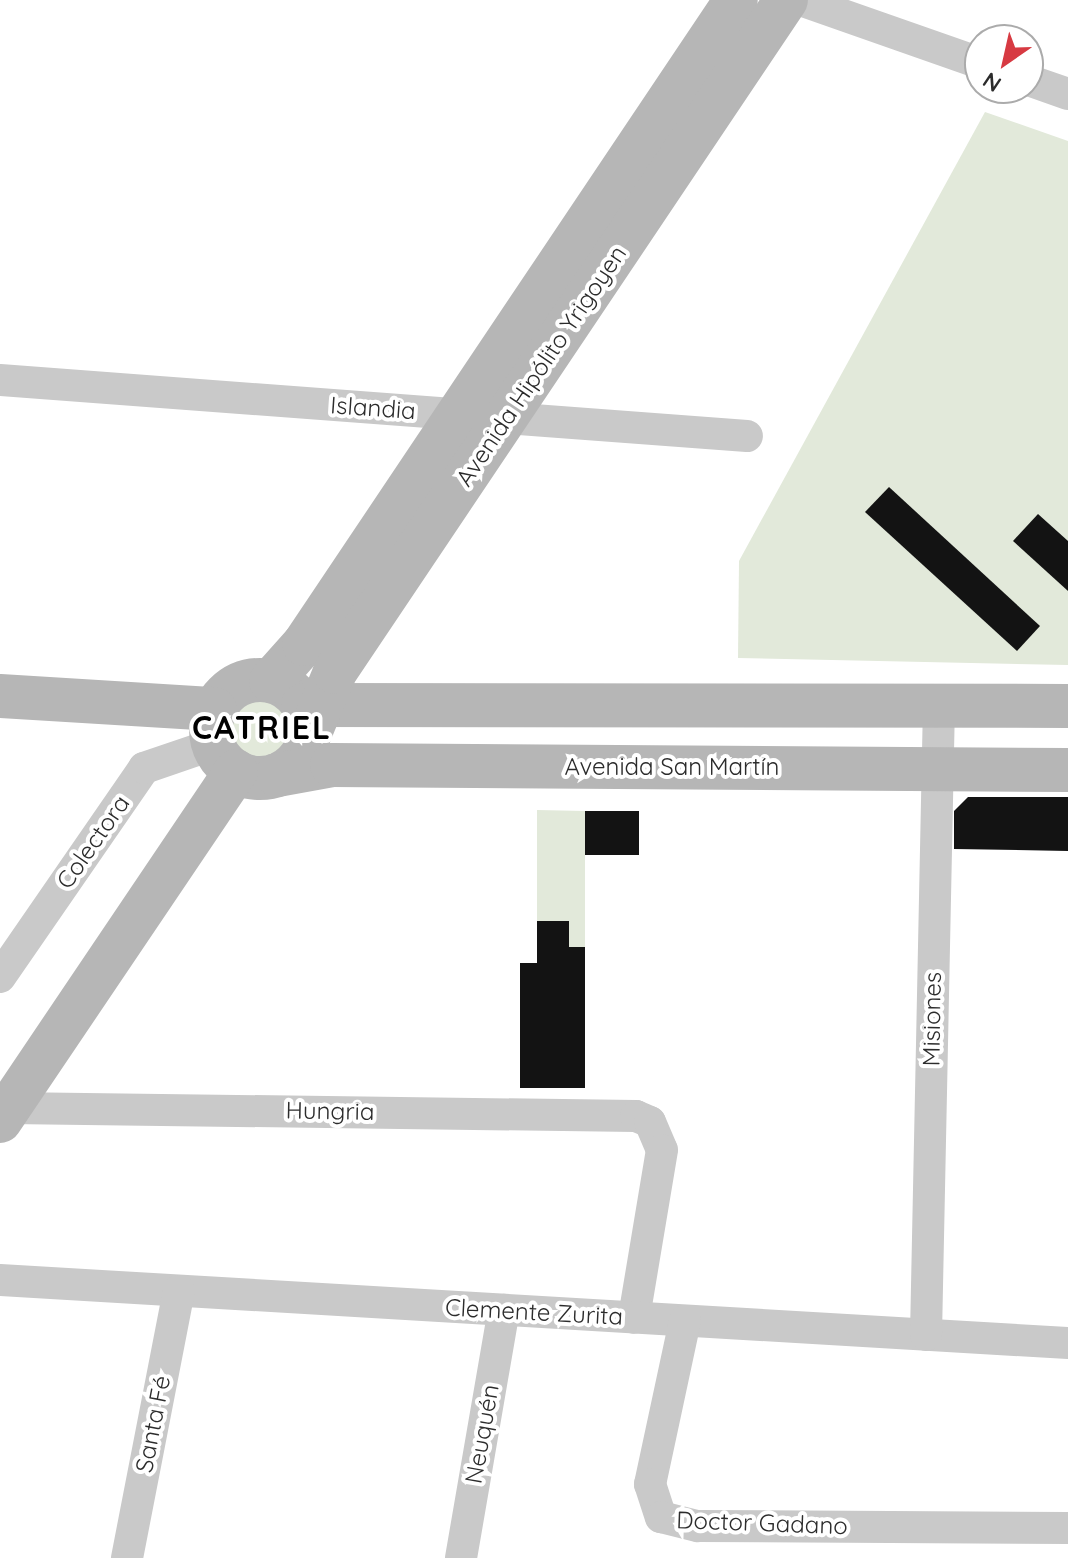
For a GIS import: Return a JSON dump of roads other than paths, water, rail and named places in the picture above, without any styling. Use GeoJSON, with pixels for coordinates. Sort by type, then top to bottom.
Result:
{"type":"FeatureCollection","features":[{"type":"Feature","properties":{"kind":"main road","name":"Avenida Hipólito Yrigoyen"},"geometry":{"type":"LineString","coordinates":[[301,706],[304,644],[736,0]]}},
{"type":"Feature","properties":{"kind":"main road","name":"Avenida Hipólito Yrigoyen"},"geometry":{"type":"LineString","coordinates":[[301,706],[507,418],[786,0]]}},
{"type":"Feature","properties":{"kind":"main road"},"geometry":{"type":"LineString","coordinates":[[4,1115],[235,750],[234,687],[301,706],[1068,706]]}},
{"type":"Feature","properties":{"kind":"main road","name":"Avenida San Martín"},"geometry":{"type":"LineString","coordinates":[[0,696],[235,750],[332,765],[1068,770]]}},
{"type":"Feature","properties":{"kind":"main road"},"geometry":{"type":"LineString","coordinates":[[235,750],[302,754],[301,706]]}},
{"type":"Feature","properties":{"kind":"street"},"geometry":{"type":"LineString","coordinates":[[800,0],[964,57]]}},
{"type":"Feature","properties":{"kind":"street"},"geometry":{"type":"LineString","coordinates":[[1044,86],[1068,94]]}},
{"type":"Feature","properties":{"kind":"street","name":"Islandia"},"geometry":{"type":"LineString","coordinates":[[0,380],[747,436]]}},
{"type":"Feature","properties":{"kind":"street","name":"Misiones"},"geometry":{"type":"LineString","coordinates":[[926,1335],[939,704]]}},
{"type":"Feature","properties":{"kind":"street","name":"Colectora"},"geometry":{"type":"LineString","coordinates":[[0,977],[144,768],[235,750]]}},
{"type":"Feature","properties":{"kind":"street","name":"Hungria"},"geometry":{"type":"LineString","coordinates":[[4,1115],[622,1114],[650,1122],[662,1150],[634,1318]]}},
{"type":"Feature","properties":{"kind":"street","name":"Clemente Zurita"},"geometry":{"type":"LineString","coordinates":[[0,1280],[1068,1343]]}},
{"type":"Feature","properties":{"kind":"street","name":"Santa Fé"},"geometry":{"type":"LineString","coordinates":[[127,1558],[179,1291]]}},
{"type":"Feature","properties":{"kind":"street","name":"Neuquén"},"geometry":{"type":"LineString","coordinates":[[461,1558],[504,1310]]}},
{"type":"Feature","properties":{"kind":"street","name":"Doctor Gadano"},"geometry":{"type":"LineString","coordinates":[[685,1321],[650,1484],[661,1517],[698,1526],[1068,1528]]}},
{"type":"Feature","properties":{"kind":"district","name":"CATRIEL"},"geometry":{"type":"Point","coordinates":[262,727]}}]}
